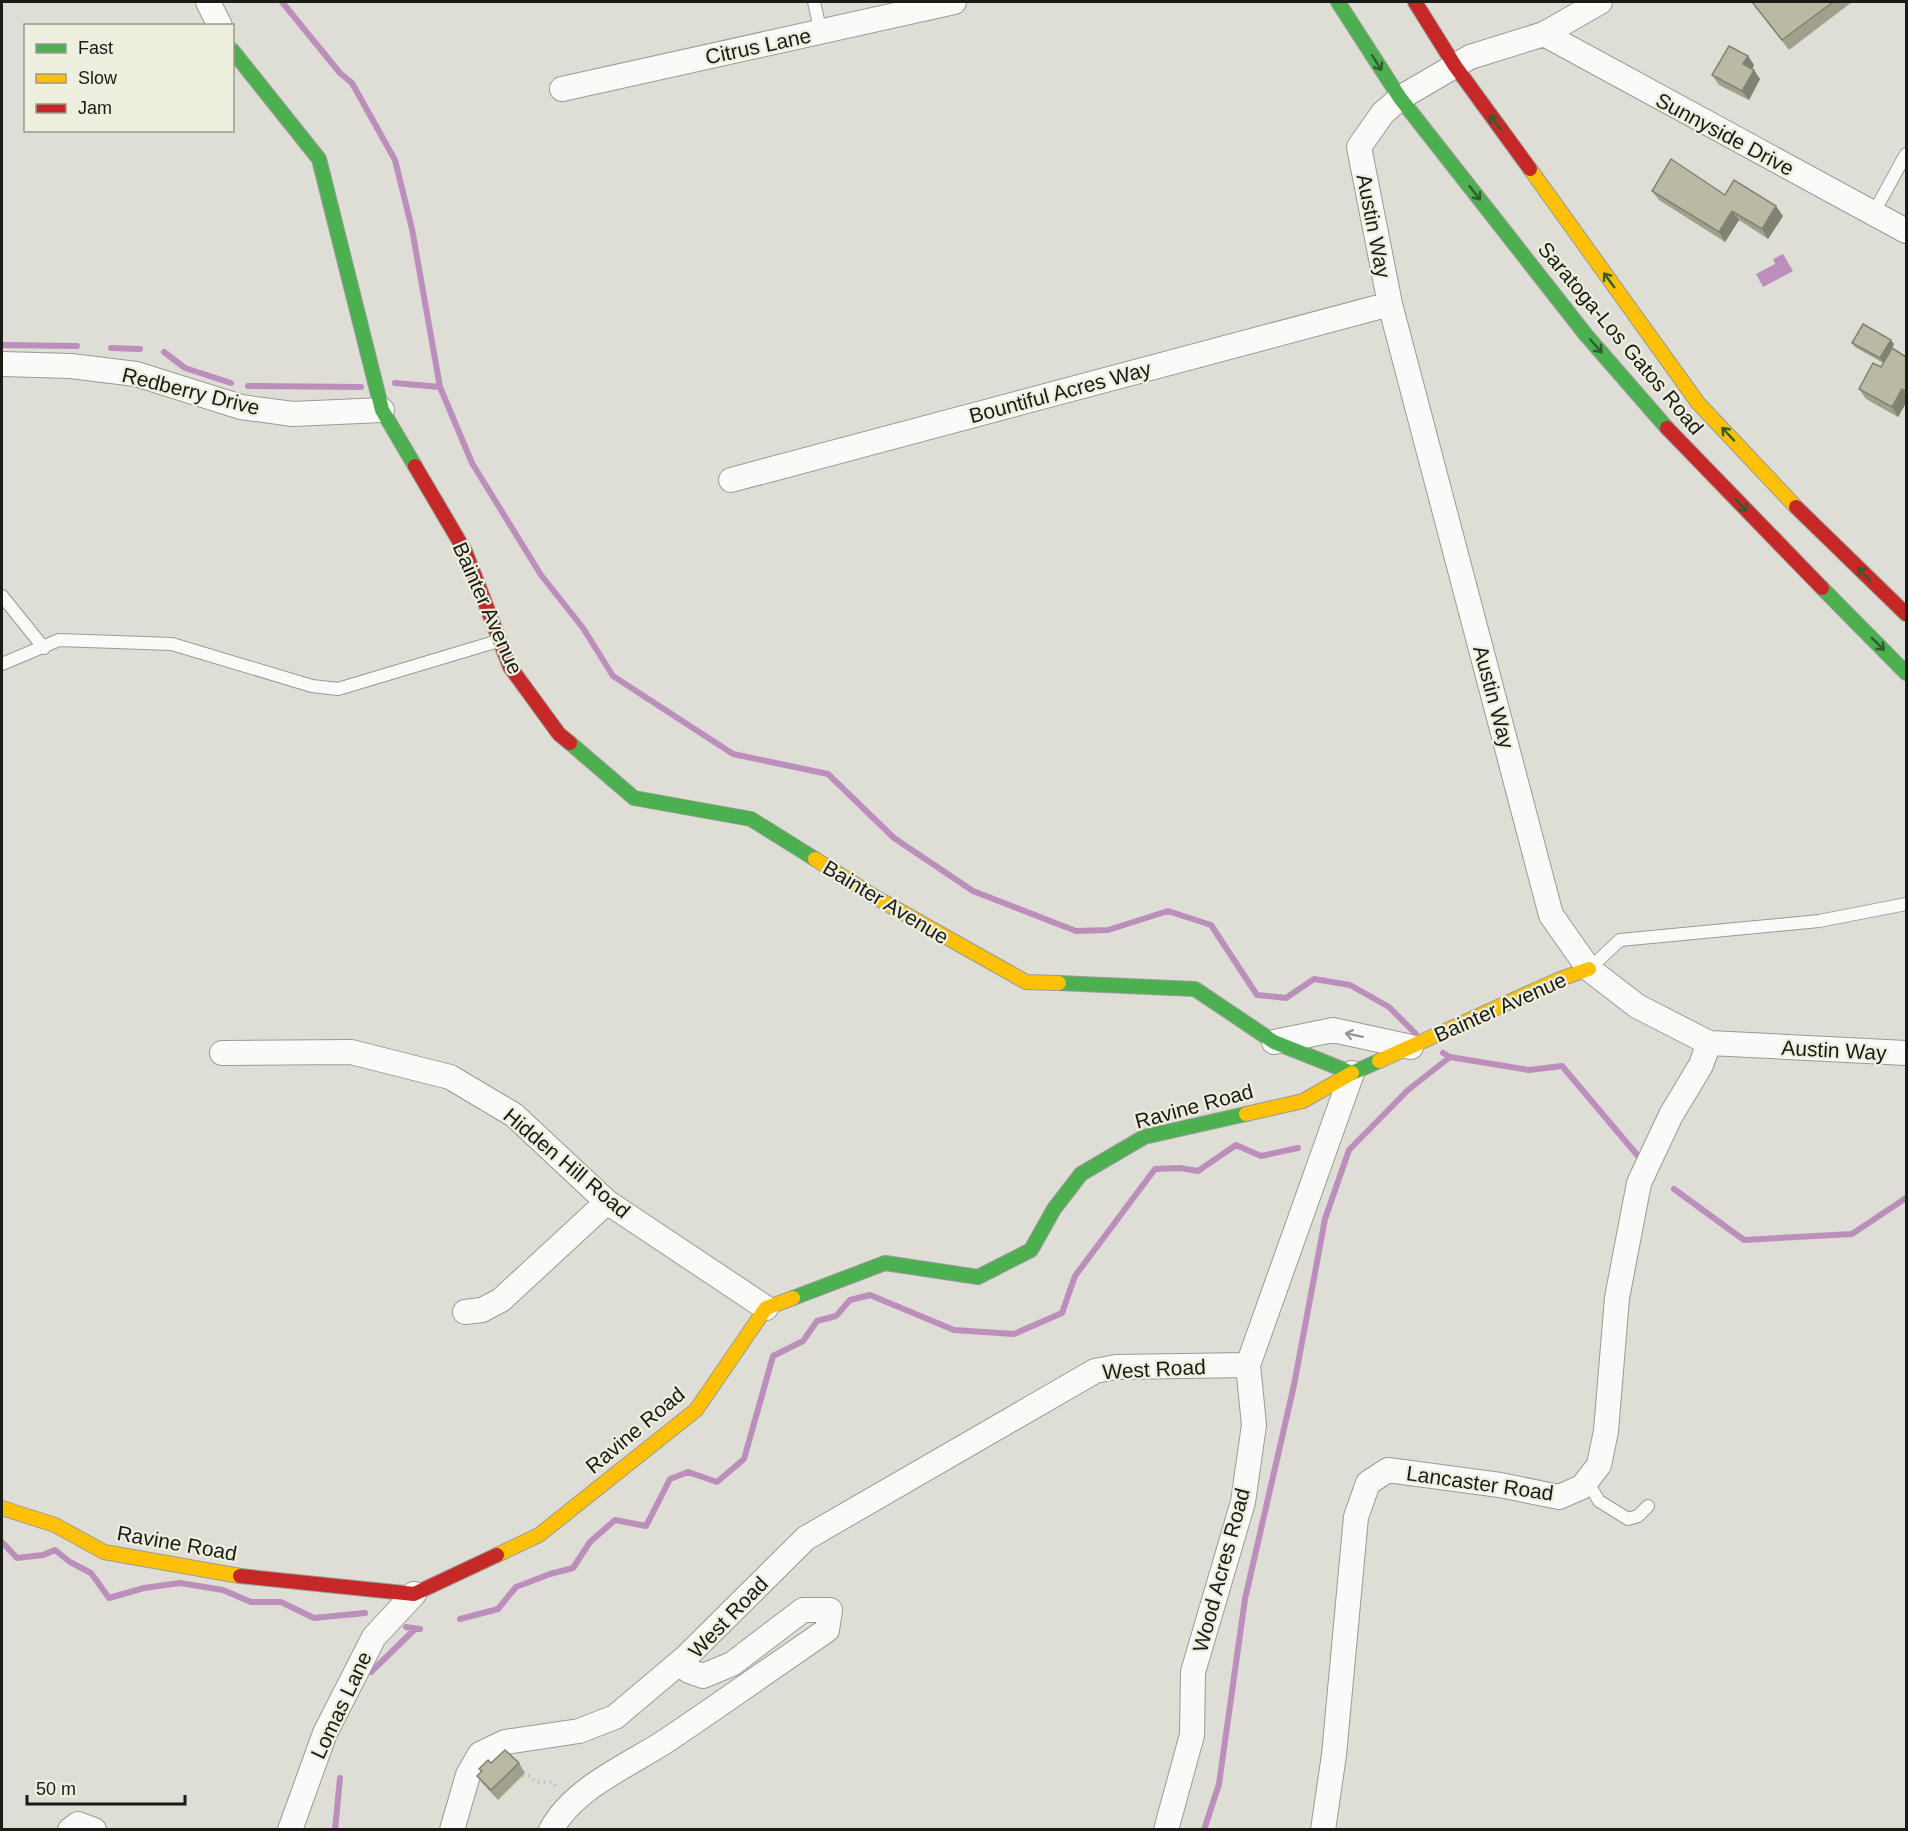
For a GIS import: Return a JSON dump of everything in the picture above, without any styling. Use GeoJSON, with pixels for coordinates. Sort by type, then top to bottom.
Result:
{"type":"FeatureCollection","features":[{"type":"Feature","properties":{"kind":"street"},"geometry":{"type":"LineString","coordinates":[[208,2],[219,24]]}},
{"type":"Feature","properties":{"kind":"street","name":"Citrus Lane"},"geometry":{"type":"LineString","coordinates":[[562,89],[954,2]]}},
{"type":"Feature","properties":{"kind":"street","name":"Saratoga-Los Gatos Road"},"geometry":{"type":"LineString","coordinates":[[1338,2],[1400,98],[1586,335],[1683,446],[1906,673]]}},
{"type":"Feature","properties":{"kind":"street","name":"Saratoga-Los Gatos Road"},"geometry":{"type":"LineString","coordinates":[[1415,2],[1455,66],[1698,403],[1818,530],[1906,614]]}},
{"type":"Feature","properties":{"kind":"street"},"geometry":{"type":"LineString","coordinates":[[1400,98],[1470,57],[1544,34],[1600,2]]}},
{"type":"Feature","properties":{"kind":"street","name":"Sunnyside Drive"},"geometry":{"type":"LineString","coordinates":[[1544,34],[1906,231]]}},
{"type":"Feature","properties":{"kind":"street","name":"Bainter Avenue"},"geometry":{"type":"LineString","coordinates":[[234,52],[320,159],[382,410],[465,551],[510,667],[559,734],[634,798],[751,819],[875,897],[1026,982],[1195,989],[1274,1042],[1353,1073],[1560,979],[1589,969]]}},
{"type":"Feature","properties":{"kind":"street","name":"Austin Way"},"geometry":{"type":"LineString","coordinates":[[1400,98],[1383,113],[1359,147],[1390,304],[1551,915],[1589,969],[1638,1006],[1709,1043],[1906,1053]]}},
{"type":"Feature","properties":{"kind":"street","name":"Bountiful Acres Way"},"geometry":{"type":"LineString","coordinates":[[731,480],[1390,304]]}},
{"type":"Feature","properties":{"kind":"street","name":"Redberry Drive"},"geometry":{"type":"LineString","coordinates":[[2,364],[71,366],[136,374],[241,407],[293,414],[382,410]]}},
{"type":"Feature","properties":{"kind":"street","name":"Bainter Avenue"},"geometry":{"type":"LineString","coordinates":[[1274,1042],[1334,1030],[1412,1047]]}},
{"type":"Feature","properties":{"kind":"street"},"geometry":{"type":"LineString","coordinates":[[1587,1481],[1599,1466],[1606,1431],[1617,1298],[1639,1183],[1671,1115],[1701,1065],[1709,1043]]}},
{"type":"Feature","properties":{"kind":"street","name":"Hidden Hill Road"},"geometry":{"type":"LineString","coordinates":[[233,1054],[351,1052],[450,1077],[514,1115],[607,1202],[766,1308]]}},
{"type":"Feature","properties":{"kind":"street","name":"Ravine Road"},"geometry":{"type":"LineString","coordinates":[[2,1508],[55,1526],[104,1552],[270,1581],[414,1593],[539,1535],[696,1410],[766,1308],[885,1263],[978,1277],[1031,1250],[1054,1209],[1081,1174],[1144,1137],[1303,1101],[1353,1073]]}},
{"type":"Feature","properties":{"kind":"street","name":"Wood Acres Road"},"geometry":{"type":"LineString","coordinates":[[1166,1830],[1192,1735],[1193,1672],[1243,1502],[1254,1425],[1248,1365],[1353,1073]]}},
{"type":"Feature","properties":{"kind":"street"},"geometry":{"type":"LineString","coordinates":[[465,1312],[482,1310],[501,1300],[607,1202]]}},
{"type":"Feature","properties":{"kind":"street","name":"West Road"},"geometry":{"type":"LineString","coordinates":[[550,1830],[559,1814],[589,1789],[668,1740],[827,1630],[830,1610],[803,1610],[732,1664],[703,1676],[689,1671],[685,1658],[806,1538],[1095,1371],[1116,1367],[1248,1365]]}},
{"type":"Feature","properties":{"kind":"street","name":"Lancaster Road"},"geometry":{"type":"LineString","coordinates":[[1323,1830],[1334,1755],[1356,1517],[1368,1483],[1388,1470],[1500,1485],[1559,1497],[1582,1487],[1587,1481]]}},
{"type":"Feature","properties":{"kind":"street","name":"Lomas Lane"},"geometry":{"type":"LineString","coordinates":[[290,1830],[325,1733],[374,1637],[414,1593]]}},
{"type":"Feature","properties":{"kind":"street"},"geometry":{"type":"LineString","coordinates":[[452,1830],[468,1775],[480,1754],[505,1742],[579,1731],[615,1717],[685,1658]]}},
{"type":"Feature","properties":{"kind":"street"},"geometry":{"type":"LineString","coordinates":[[70,1830],[78,1824],[94,1830]]}},
{"type":"Feature","properties":{"kind":"lane"},"geometry":{"type":"LineString","coordinates":[[814,2],[821,33]]}},
{"type":"Feature","properties":{"kind":"lane"},"geometry":{"type":"LineString","coordinates":[[1873,214],[1906,154]]}},
{"type":"Feature","properties":{"kind":"lane"},"geometry":{"type":"LineString","coordinates":[[2,596],[44,648]]}},
{"type":"Feature","properties":{"kind":"lane"},"geometry":{"type":"LineString","coordinates":[[2,664],[59,640],[172,644],[312,686],[338,689],[500,640]]}},
{"type":"Feature","properties":{"kind":"lane"},"geometry":{"type":"LineString","coordinates":[[1589,969],[1620,940],[1819,921],[1906,904]]}},
{"type":"Feature","properties":{"kind":"lane"},"geometry":{"type":"LineString","coordinates":[[1587,1481],[1599,1500],[1628,1519],[1638,1515],[1648,1506]]}},
{"type":"Feature","properties":{"kind":"path"},"geometry":{"type":"LineString","coordinates":[[522,1776],[529,1776],[536,1782],[553,1782],[568,1806]]}},
{"type":"Feature","properties":{"kind":"shaded area"},"geometry":{"type":"Polygon","coordinates":[[[1783,254],[1793,271],[1763,287],[1756,274],[1775,264],[1773,259],[1783,254]]]}},
{"type":"Feature","properties":{"kind":"building"},"geometry":{"type":"Polygon","coordinates":[[[1752,2],[1833,2],[1782,40],[1752,2]]]}},
{"type":"Feature","properties":{"kind":"building"},"geometry":{"type":"Polygon","coordinates":[[[1729,46],[1748,56],[1743,64],[1754,70],[1742,91],[1712,75],[1729,46]]]}},
{"type":"Feature","properties":{"kind":"building"},"geometry":{"type":"Polygon","coordinates":[[[1671,159],[1725,195],[1734,180],[1776,206],[1762,229],[1732,211],[1719,232],[1652,191],[1671,159]]]}},
{"type":"Feature","properties":{"kind":"building"},"geometry":{"type":"Polygon","coordinates":[[[1863,324],[1891,340],[1880,358],[1852,343],[1863,324]]]}},
{"type":"Feature","properties":{"kind":"building"},"geometry":{"type":"Polygon","coordinates":[[[1892,348],[1906,357],[1906,391],[1902,389],[1892,407],[1859,389],[1873,363],[1881,367],[1892,348]]]}},
{"type":"Feature","properties":{"kind":"building"},"geometry":{"type":"Polygon","coordinates":[[[505,1750],[519,1763],[491,1790],[477,1776],[482,1771],[479,1769],[488,1760],[491,1763],[505,1750]]]}},
{"type":"Feature","properties":{"kind":"waterway"},"geometry":{"type":"LineString","coordinates":[[282,2],[340,73],[352,83],[395,160],[412,229],[440,387],[472,463],[541,575],[583,628],[613,676],[733,754],[828,774],[894,838],[973,891],[1076,931],[1108,930],[1168,911],[1211,925],[1257,995],[1286,998],[1314,979],[1350,985],[1389,1007],[1416,1034]]}},
{"type":"Feature","properties":{"kind":"waterway"},"geometry":{"type":"LineString","coordinates":[[2,345],[77,346]]}},
{"type":"Feature","properties":{"kind":"waterway"},"geometry":{"type":"LineString","coordinates":[[111,348],[140,349]]}},
{"type":"Feature","properties":{"kind":"waterway"},"geometry":{"type":"LineString","coordinates":[[164,352],[185,368],[231,383]]}},
{"type":"Feature","properties":{"kind":"waterway"},"geometry":{"type":"LineString","coordinates":[[395,383],[440,387]]}},
{"type":"Feature","properties":{"kind":"waterway"},"geometry":{"type":"LineString","coordinates":[[248,386],[361,387]]}},
{"type":"Feature","properties":{"kind":"waterway"},"geometry":{"type":"LineString","coordinates":[[1443,1053],[1450,1057],[1529,1070],[1562,1066],[1638,1156]]}},
{"type":"Feature","properties":{"kind":"waterway"},"geometry":{"type":"LineString","coordinates":[[1204,1830],[1219,1784],[1245,1599],[1294,1385],[1325,1219],[1349,1150],[1408,1090],[1450,1057]]}},
{"type":"Feature","properties":{"kind":"waterway"},"geometry":{"type":"LineString","coordinates":[[460,1619],[498,1609],[516,1587],[573,1568],[590,1542],[615,1520],[646,1526],[670,1479],[688,1472],[717,1482],[744,1459],[773,1356],[803,1341],[817,1321],[836,1316],[850,1300],[870,1295],[954,1330],[1014,1334],[1062,1313],[1075,1276],[1155,1169],[1180,1168],[1198,1171],[1236,1145],[1261,1156],[1298,1148]]}},
{"type":"Feature","properties":{"kind":"waterway"},"geometry":{"type":"LineString","coordinates":[[1674,1189],[1744,1240],[1852,1234],[1906,1198]]}},
{"type":"Feature","properties":{"kind":"waterway"},"geometry":{"type":"LineString","coordinates":[[2,1542],[17,1558],[43,1555],[55,1550],[70,1562],[91,1573],[109,1598],[144,1588],[180,1583],[223,1590],[251,1602],[281,1602],[314,1618],[365,1613]]}},
{"type":"Feature","properties":{"kind":"waterway"},"geometry":{"type":"LineString","coordinates":[[406,1627],[420,1629]]}},
{"type":"Feature","properties":{"kind":"waterway"},"geometry":{"type":"LineString","coordinates":[[371,1672],[414,1630]]}},
{"type":"Feature","properties":{"kind":"waterway"},"geometry":{"type":"LineString","coordinates":[[335,1830],[340,1778]]}},
{"type":"Feature","properties":{"kind":"traffic: fast"},"geometry":{"type":"LineString","coordinates":[[1338,2],[1400,98],[1586,335],[1667,428]]}},
{"type":"Feature","properties":{"kind":"traffic: fast"},"geometry":{"type":"LineString","coordinates":[[234,53],[319,159],[382,410],[415,466]]}},
{"type":"Feature","properties":{"kind":"traffic: fast"},"geometry":{"type":"LineString","coordinates":[[1822,588],[1906,673]]}},
{"type":"Feature","properties":{"kind":"traffic: fast"},"geometry":{"type":"LineString","coordinates":[[570,743],[634,798],[751,819],[815,859]]}},
{"type":"Feature","properties":{"kind":"traffic: fast"},"geometry":{"type":"LineString","coordinates":[[1059,983],[1195,989],[1274,1042],[1352,1073],[1379,1061]]}},
{"type":"Feature","properties":{"kind":"traffic: fast"},"geometry":{"type":"LineString","coordinates":[[793,1298],[885,1263],[978,1277],[1031,1250],[1054,1209],[1081,1174],[1144,1137],[1246,1114]]}},
{"type":"Feature","properties":{"kind":"traffic: slow"},"geometry":{"type":"LineString","coordinates":[[1530,169],[1698,403],[1796,507]]}},
{"type":"Feature","properties":{"kind":"traffic: slow"},"geometry":{"type":"LineString","coordinates":[[815,859],[875,897],[1026,982],[1059,983]]}},
{"type":"Feature","properties":{"kind":"traffic: slow"},"geometry":{"type":"LineString","coordinates":[[1379,1061],[1560,979],[1589,969]]}},
{"type":"Feature","properties":{"kind":"traffic: slow"},"geometry":{"type":"LineString","coordinates":[[1246,1114],[1303,1101],[1352,1073]]}},
{"type":"Feature","properties":{"kind":"traffic: slow"},"geometry":{"type":"LineString","coordinates":[[497,1555],[539,1535],[696,1410],[766,1308],[793,1298]]}},
{"type":"Feature","properties":{"kind":"traffic: slow"},"geometry":{"type":"LineString","coordinates":[[2,1508],[55,1525],[104,1552],[240,1576]]}},
{"type":"Feature","properties":{"kind":"traffic: jam"},"geometry":{"type":"LineString","coordinates":[[1415,2],[1455,66],[1530,169]]}},
{"type":"Feature","properties":{"kind":"traffic: jam"},"geometry":{"type":"LineString","coordinates":[[1667,428],[1822,588]]}},
{"type":"Feature","properties":{"kind":"traffic: jam"},"geometry":{"type":"LineString","coordinates":[[415,466],[465,551],[510,667],[559,734],[570,743]]}},
{"type":"Feature","properties":{"kind":"traffic: jam"},"geometry":{"type":"LineString","coordinates":[[1796,507],[1906,614]]}},
{"type":"Feature","properties":{"kind":"traffic: jam"},"geometry":{"type":"LineString","coordinates":[[240,1576],[414,1594],[497,1555]]}}]}
